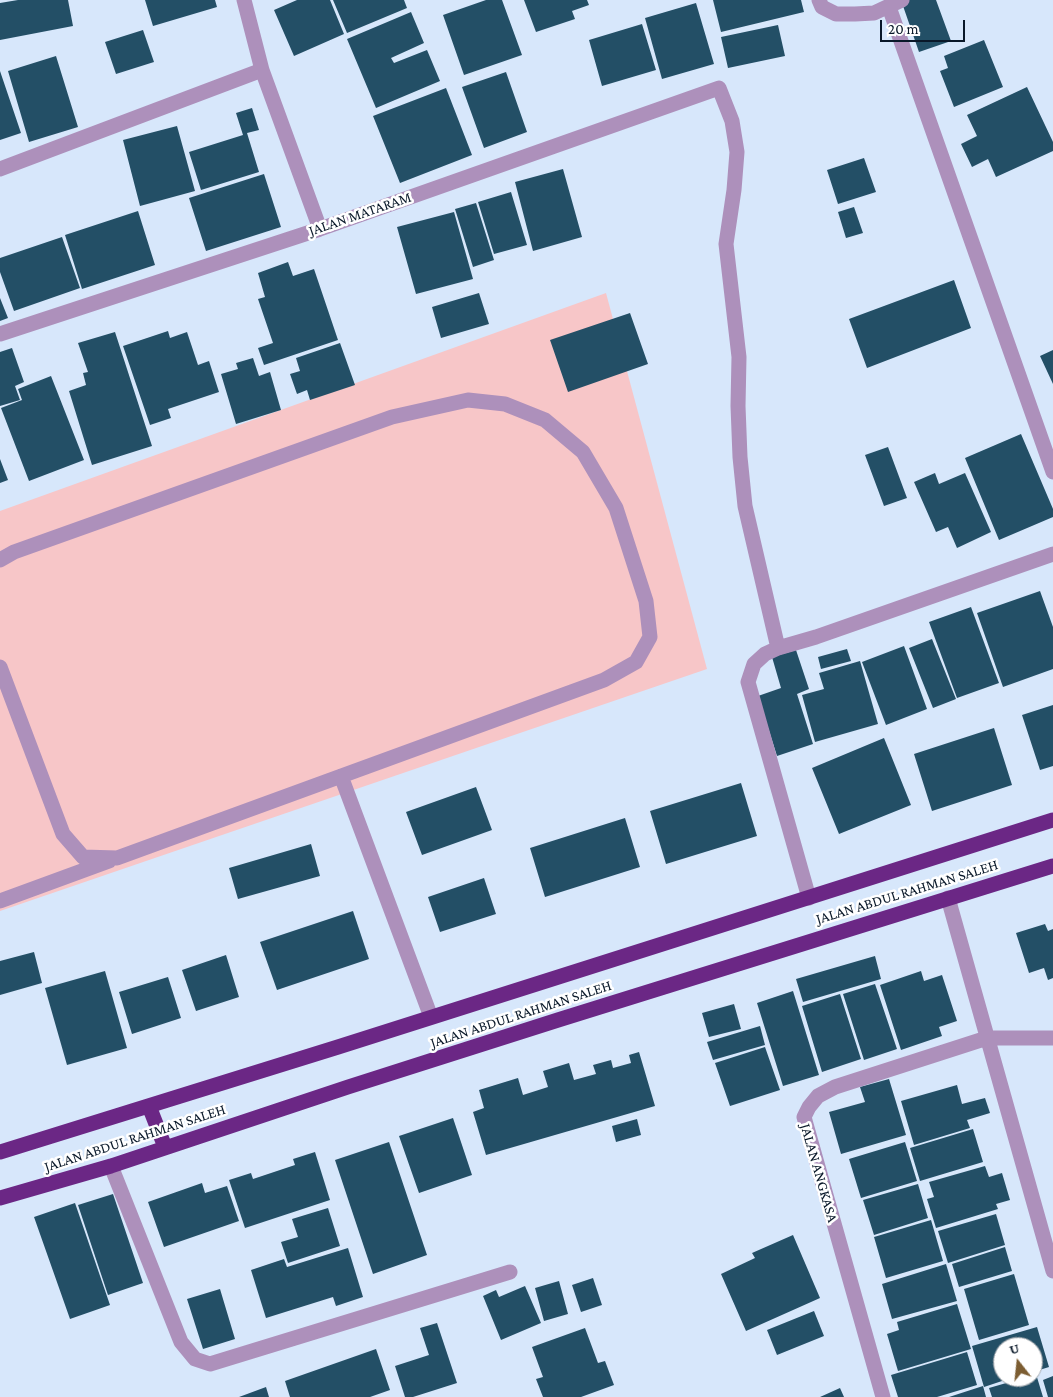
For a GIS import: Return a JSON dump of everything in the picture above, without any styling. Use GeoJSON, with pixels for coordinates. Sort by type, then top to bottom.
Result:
{"type":"FeatureCollection","features":[{"type":"Feature","properties":{"kind":"highway","name":"JALAN ABDUL RAHMAN SALEH"},"geometry":{"type":"LineString","coordinates":[[0,1152],[1053,820]]}},
{"type":"Feature","properties":{"kind":"highway","name":"JALAN ABDUL RAHMAN SALEH"},"geometry":{"type":"LineString","coordinates":[[0,1198],[112,1166],[165,1147],[558,1020],[1053,866]]}},
{"type":"Feature","properties":{"kind":"highway"},"geometry":{"type":"LineString","coordinates":[[149,1106],[165,1147]]}},
{"type":"Feature","properties":{"kind":"street"},"geometry":{"type":"LineString","coordinates":[[244,0],[262,70],[320,229]]}},
{"type":"Feature","properties":{"kind":"street"},"geometry":{"type":"LineString","coordinates":[[821,3],[836,14],[874,13],[896,3],[1053,472]]}},
{"type":"Feature","properties":{"kind":"street"},"geometry":{"type":"LineString","coordinates":[[0,170],[262,70]]}},
{"type":"Feature","properties":{"kind":"street","name":"JALAN MATARAM"},"geometry":{"type":"LineString","coordinates":[[0,334],[320,229],[719,88],[732,121],[737,152],[734,190],[726,244],[739,357],[739,440],[745,506],[778,648]]}},
{"type":"Feature","properties":{"kind":"street"},"geometry":{"type":"LineString","coordinates":[[0,560],[14,552],[392,417],[468,400],[505,404],[545,420],[583,452],[616,508],[646,601],[650,637],[636,662],[604,680],[0,901]]}},
{"type":"Feature","properties":{"kind":"street"},"geometry":{"type":"LineString","coordinates":[[809,898],[748,682],[754,664],[765,654],[778,648],[1053,554]]}},
{"type":"Feature","properties":{"kind":"street"},"geometry":{"type":"LineString","coordinates":[[0,667],[63,834],[84,857],[118,858]]}},
{"type":"Feature","properties":{"kind":"street"},"geometry":{"type":"LineString","coordinates":[[341,776],[432,1017]]}},
{"type":"Feature","properties":{"kind":"street"},"geometry":{"type":"LineString","coordinates":[[948,898],[1053,1270]]}},
{"type":"Feature","properties":{"kind":"street","name":"JALAN ANGKASA"},"geometry":{"type":"LineString","coordinates":[[883,1397],[804,1117],[818,1096],[835,1088],[987,1038],[1053,1038]]}},
{"type":"Feature","properties":{"kind":"street"},"geometry":{"type":"LineString","coordinates":[[112,1166],[181,1342],[195,1359],[210,1364],[510,1272]]}},
{"type":"Feature","properties":{"kind":"shaded area"},"geometry":{"type":"Polygon","coordinates":[[[606,293],[707,669],[0,911],[0,511],[606,293]]]}},
{"type":"Feature","properties":{"kind":"building"},"geometry":{"type":"Polygon","coordinates":[[[18,0],[68,0],[73,26],[0,40],[0,3],[18,0]]]}},
{"type":"Feature","properties":{"kind":"building"},"geometry":{"type":"Polygon","coordinates":[[[145,0],[215,0],[217,7],[153,26],[145,0]]]}},
{"type":"Feature","properties":{"kind":"building"},"geometry":{"type":"Polygon","coordinates":[[[297,0],[330,0],[344,34],[294,56],[274,10],[297,0]]]}},
{"type":"Feature","properties":{"kind":"building"},"geometry":{"type":"Polygon","coordinates":[[[333,0],[404,0],[407,8],[347,33],[333,0]]]}},
{"type":"Feature","properties":{"kind":"building"},"geometry":{"type":"Polygon","coordinates":[[[486,0],[502,0],[522,55],[464,75],[443,15],[486,0]]]}},
{"type":"Feature","properties":{"kind":"building"},"geometry":{"type":"Polygon","coordinates":[[[524,0],[587,0],[589,5],[572,11],[575,19],[536,32],[524,0]]]}},
{"type":"Feature","properties":{"kind":"building"},"geometry":{"type":"Polygon","coordinates":[[[713,0],[801,0],[804,12],[721,32],[713,0]]]}},
{"type":"Feature","properties":{"kind":"building"},"geometry":{"type":"Polygon","coordinates":[[[909,0],[936,0],[951,41],[919,52],[902,3],[909,0]]]}},
{"type":"Feature","properties":{"kind":"building"},"geometry":{"type":"Polygon","coordinates":[[[696,3],[714,64],[662,79],[645,18],[696,3]]]}},
{"type":"Feature","properties":{"kind":"building"},"geometry":{"type":"Polygon","coordinates":[[[411,12],[424,43],[391,58],[394,63],[427,50],[440,81],[376,108],[347,39],[411,12]]]}},
{"type":"Feature","properties":{"kind":"building"},"geometry":{"type":"Polygon","coordinates":[[[642,24],[656,70],[602,86],[589,40],[642,24]]]}},
{"type":"Feature","properties":{"kind":"building"},"geometry":{"type":"Polygon","coordinates":[[[778,25],[785,56],[728,68],[721,37],[778,25]]]}},
{"type":"Feature","properties":{"kind":"building"},"geometry":{"type":"Polygon","coordinates":[[[143,30],[154,62],[116,74],[105,42],[143,30]]]}},
{"type":"Feature","properties":{"kind":"building"},"geometry":{"type":"Polygon","coordinates":[[[984,40],[1003,87],[954,107],[940,71],[948,68],[944,56],[984,40]]]}},
{"type":"Feature","properties":{"kind":"building"},"geometry":{"type":"Polygon","coordinates":[[[56,56],[78,127],[29,142],[8,71],[56,56]]]}},
{"type":"Feature","properties":{"kind":"building"},"geometry":{"type":"Polygon","coordinates":[[[0,71],[21,133],[0,140],[0,71]]]}},
{"type":"Feature","properties":{"kind":"building"},"geometry":{"type":"Polygon","coordinates":[[[506,72],[527,132],[484,148],[462,87],[506,72]]]}},
{"type":"Feature","properties":{"kind":"building"},"geometry":{"type":"Polygon","coordinates":[[[1027,87],[1053,142],[1053,151],[996,177],[988,159],[972,167],[961,144],[977,136],[967,115],[1027,87]]]}},
{"type":"Feature","properties":{"kind":"building"},"geometry":{"type":"Polygon","coordinates":[[[446,88],[472,155],[400,183],[373,116],[446,88]]]}},
{"type":"Feature","properties":{"kind":"building"},"geometry":{"type":"Polygon","coordinates":[[[252,108],[259,130],[247,133],[259,172],[201,190],[189,152],[243,135],[236,113],[252,108]]]}},
{"type":"Feature","properties":{"kind":"building"},"geometry":{"type":"Polygon","coordinates":[[[177,126],[195,191],[140,206],[123,140],[177,126]]]}},
{"type":"Feature","properties":{"kind":"building"},"geometry":{"type":"Polygon","coordinates":[[[864,158],[876,192],[838,204],[827,170],[864,158]]]}},
{"type":"Feature","properties":{"kind":"building"},"geometry":{"type":"Polygon","coordinates":[[[563,169],[582,237],[533,251],[515,182],[563,169]]]}},
{"type":"Feature","properties":{"kind":"building"},"geometry":{"type":"Polygon","coordinates":[[[264,174],[281,227],[206,251],[189,198],[264,174]]]}},
{"type":"Feature","properties":{"kind":"building"},"geometry":{"type":"Polygon","coordinates":[[[511,192],[527,245],[494,254],[478,202],[511,192]]]}},
{"type":"Feature","properties":{"kind":"building"},"geometry":{"type":"Polygon","coordinates":[[[476,203],[494,260],[473,267],[455,209],[476,203]]]}},
{"type":"Feature","properties":{"kind":"building"},"geometry":{"type":"Polygon","coordinates":[[[854,207],[863,233],[846,238],[838,212],[854,207]]]}},
{"type":"Feature","properties":{"kind":"building"},"geometry":{"type":"Polygon","coordinates":[[[138,211],[155,265],[82,289],[65,235],[138,211]]]}},
{"type":"Feature","properties":{"kind":"building"},"geometry":{"type":"Polygon","coordinates":[[[454,212],[473,279],[416,294],[397,227],[454,212]]]}},
{"type":"Feature","properties":{"kind":"building"},"geometry":{"type":"Polygon","coordinates":[[[62,237],[80,288],[14,311],[0,272],[0,258],[62,237]]]}},
{"type":"Feature","properties":{"kind":"building"},"geometry":{"type":"Polygon","coordinates":[[[288,262],[293,276],[314,269],[338,340],[264,365],[258,348],[273,343],[258,299],[265,297],[258,273],[288,262]]]}},
{"type":"Feature","properties":{"kind":"building"},"geometry":{"type":"Polygon","coordinates":[[[954,280],[971,328],[867,368],[849,319],[954,280]]]}},
{"type":"Feature","properties":{"kind":"building"},"geometry":{"type":"Polygon","coordinates":[[[479,293],[489,324],[441,338],[432,307],[479,293]]]}},
{"type":"Feature","properties":{"kind":"building"},"geometry":{"type":"Polygon","coordinates":[[[0,298],[8,318],[0,321],[0,298]]]}},
{"type":"Feature","properties":{"kind":"building"},"geometry":{"type":"Polygon","coordinates":[[[630,313],[648,364],[568,392],[550,340],[630,313]]]}},
{"type":"Feature","properties":{"kind":"building"},"geometry":{"type":"Polygon","coordinates":[[[168,331],[170,338],[187,332],[198,365],[209,361],[219,392],[168,409],[171,418],[150,425],[123,346],[168,331]]]}},
{"type":"Feature","properties":{"kind":"building"},"geometry":{"type":"Polygon","coordinates":[[[115,332],[152,446],[92,465],[69,391],[86,385],[83,373],[88,372],[78,343],[115,332]]]}},
{"type":"Feature","properties":{"kind":"building"},"geometry":{"type":"Polygon","coordinates":[[[340,343],[355,385],[310,400],[307,390],[297,394],[290,374],[300,371],[296,358],[340,343]]]}},
{"type":"Feature","properties":{"kind":"building"},"geometry":{"type":"Polygon","coordinates":[[[12,348],[24,382],[15,386],[20,400],[0,406],[0,352],[12,348]]]}},
{"type":"Feature","properties":{"kind":"building"},"geometry":{"type":"Polygon","coordinates":[[[1053,350],[1053,384],[1040,356],[1053,350]]]}},
{"type":"Feature","properties":{"kind":"building"},"geometry":{"type":"Polygon","coordinates":[[[253,358],[259,376],[270,372],[281,410],[236,424],[221,374],[238,369],[236,363],[253,358]]]}},
{"type":"Feature","properties":{"kind":"building"},"geometry":{"type":"Polygon","coordinates":[[[51,376],[84,460],[29,481],[1,408],[22,400],[18,389],[51,376]]]}},
{"type":"Feature","properties":{"kind":"building"},"geometry":{"type":"Polygon","coordinates":[[[1021,434],[1053,509],[1053,517],[999,540],[965,458],[1021,434]]]}},
{"type":"Feature","properties":{"kind":"building"},"geometry":{"type":"Polygon","coordinates":[[[888,447],[907,498],[884,506],[865,455],[888,447]]]}},
{"type":"Feature","properties":{"kind":"building"},"geometry":{"type":"Polygon","coordinates":[[[0,459],[8,480],[0,483],[0,459]]]}},
{"type":"Feature","properties":{"kind":"building"},"geometry":{"type":"Polygon","coordinates":[[[935,473],[939,484],[965,473],[991,532],[957,548],[948,527],[936,532],[914,482],[935,473]]]}},
{"type":"Feature","properties":{"kind":"building"},"geometry":{"type":"Polygon","coordinates":[[[1040,591],[1053,627],[1053,669],[1003,687],[977,613],[1040,591]]]}},
{"type":"Feature","properties":{"kind":"building"},"geometry":{"type":"Polygon","coordinates":[[[971,607],[999,683],[957,698],[929,622],[971,607]]]}},
{"type":"Feature","properties":{"kind":"building"},"geometry":{"type":"Polygon","coordinates":[[[932,639],[956,699],[933,708],[909,648],[932,639]]]}},
{"type":"Feature","properties":{"kind":"building"},"geometry":{"type":"Polygon","coordinates":[[[904,646],[927,709],[886,725],[862,662],[904,646]]]}},
{"type":"Feature","properties":{"kind":"building"},"geometry":{"type":"Polygon","coordinates":[[[847,649],[851,661],[821,669],[818,657],[847,649]]]}},
{"type":"Feature","properties":{"kind":"building"},"geometry":{"type":"Polygon","coordinates":[[[796,650],[809,689],[797,694],[813,744],[777,756],[758,696],[781,688],[772,657],[796,650]]]}},
{"type":"Feature","properties":{"kind":"building"},"geometry":{"type":"Polygon","coordinates":[[[860,661],[878,724],[815,742],[802,695],[824,689],[819,673],[860,661]]]}},
{"type":"Feature","properties":{"kind":"building"},"geometry":{"type":"Polygon","coordinates":[[[1053,705],[1053,766],[1040,770],[1022,715],[1053,705]]]}},
{"type":"Feature","properties":{"kind":"building"},"geometry":{"type":"Polygon","coordinates":[[[994,728],[1012,785],[932,811],[914,754],[994,728]]]}},
{"type":"Feature","properties":{"kind":"building"},"geometry":{"type":"Polygon","coordinates":[[[884,738],[911,805],[839,834],[812,768],[884,738]]]}},
{"type":"Feature","properties":{"kind":"building"},"geometry":{"type":"Polygon","coordinates":[[[741,783],[757,836],[666,864],[650,811],[741,783]]]}},
{"type":"Feature","properties":{"kind":"building"},"geometry":{"type":"Polygon","coordinates":[[[476,787],[492,830],[422,855],[406,812],[476,787]]]}},
{"type":"Feature","properties":{"kind":"building"},"geometry":{"type":"Polygon","coordinates":[[[625,818],[640,867],[545,897],[530,848],[625,818]]]}},
{"type":"Feature","properties":{"kind":"building"},"geometry":{"type":"Polygon","coordinates":[[[311,844],[320,876],[238,899],[229,868],[311,844]]]}},
{"type":"Feature","properties":{"kind":"building"},"geometry":{"type":"Polygon","coordinates":[[[484,878],[496,914],[440,932],[428,897],[484,878]]]}},
{"type":"Feature","properties":{"kind":"building"},"geometry":{"type":"Polygon","coordinates":[[[353,911],[369,959],[277,990],[260,942],[353,911]]]}},
{"type":"Feature","properties":{"kind":"building"},"geometry":{"type":"Polygon","coordinates":[[[1045,924],[1048,931],[1053,929],[1053,978],[1048,980],[1044,968],[1029,973],[1016,933],[1045,924]]]}},
{"type":"Feature","properties":{"kind":"building"},"geometry":{"type":"Polygon","coordinates":[[[34,952],[42,983],[0,995],[0,961],[34,952]]]}},
{"type":"Feature","properties":{"kind":"building"},"geometry":{"type":"Polygon","coordinates":[[[226,955],[239,997],[196,1011],[182,970],[226,955]]]}},
{"type":"Feature","properties":{"kind":"building"},"geometry":{"type":"Polygon","coordinates":[[[875,956],[881,979],[803,1002],[796,979],[875,956]]]}},
{"type":"Feature","properties":{"kind":"building"},"geometry":{"type":"Polygon","coordinates":[[[105,971],[127,1048],[67,1065],[45,988],[105,971]]]}},
{"type":"Feature","properties":{"kind":"building"},"geometry":{"type":"Polygon","coordinates":[[[921,971],[924,981],[942,975],[957,1021],[939,1027],[942,1036],[901,1050],[880,985],[921,971]]]}},
{"type":"Feature","properties":{"kind":"building"},"geometry":{"type":"Polygon","coordinates":[[[168,977],[181,1018],[132,1034],[119,992],[168,977]]]}},
{"type":"Feature","properties":{"kind":"building"},"geometry":{"type":"Polygon","coordinates":[[[875,984],[897,1049],[864,1060],[843,994],[875,984]]]}},
{"type":"Feature","properties":{"kind":"building"},"geometry":{"type":"Polygon","coordinates":[[[793,991],[819,1075],[783,1086],[757,1003],[793,991]]]}},
{"type":"Feature","properties":{"kind":"building"},"geometry":{"type":"Polygon","coordinates":[[[840,994],[861,1059],[822,1072],[802,1006],[840,994]]]}},
{"type":"Feature","properties":{"kind":"building"},"geometry":{"type":"Polygon","coordinates":[[[734,1004],[741,1029],[709,1037],[702,1013],[734,1004]]]}},
{"type":"Feature","properties":{"kind":"building"},"geometry":{"type":"Polygon","coordinates":[[[760,1026],[765,1045],[713,1060],[707,1042],[760,1026]]]}},
{"type":"Feature","properties":{"kind":"building"},"geometry":{"type":"Polygon","coordinates":[[[765,1047],[780,1090],[730,1106],[715,1063],[765,1047]]]}},
{"type":"Feature","properties":{"kind":"building"},"geometry":{"type":"Polygon","coordinates":[[[639,1052],[655,1106],[486,1155],[473,1112],[484,1108],[479,1090],[518,1078],[523,1095],[548,1087],[543,1071],[569,1063],[574,1080],[596,1074],[593,1065],[611,1060],[613,1068],[631,1063],[629,1055],[639,1052]]]}},
{"type":"Feature","properties":{"kind":"building"},"geometry":{"type":"Polygon","coordinates":[[[889,1079],[906,1135],[841,1154],[829,1112],[865,1102],[860,1087],[889,1079]]]}},
{"type":"Feature","properties":{"kind":"building"},"geometry":{"type":"Polygon","coordinates":[[[957,1085],[962,1104],[985,1098],[990,1113],[967,1120],[970,1128],[914,1145],[901,1101],[957,1085]]]}},
{"type":"Feature","properties":{"kind":"building"},"geometry":{"type":"Polygon","coordinates":[[[453,1118],[472,1175],[419,1193],[399,1136],[453,1118]]]}},
{"type":"Feature","properties":{"kind":"building"},"geometry":{"type":"Polygon","coordinates":[[[637,1119],[641,1135],[616,1142],[612,1126],[637,1119]]]}},
{"type":"Feature","properties":{"kind":"building"},"geometry":{"type":"Polygon","coordinates":[[[973,1129],[983,1162],[920,1181],[910,1148],[973,1129]]]}},
{"type":"Feature","properties":{"kind":"building"},"geometry":{"type":"Polygon","coordinates":[[[389,1142],[427,1255],[373,1274],[335,1160],[389,1142]]]}},
{"type":"Feature","properties":{"kind":"building"},"geometry":{"type":"Polygon","coordinates":[[[905,1142],[917,1181],[861,1198],[849,1159],[905,1142]]]}},
{"type":"Feature","properties":{"kind":"building"},"geometry":{"type":"Polygon","coordinates":[[[315,1152],[330,1200],[245,1228],[229,1180],[251,1173],[253,1179],[295,1165],[293,1159],[315,1152]]]}},
{"type":"Feature","properties":{"kind":"building"},"geometry":{"type":"Polygon","coordinates":[[[985,1166],[989,1177],[1002,1173],[1010,1200],[996,1204],[998,1209],[936,1228],[927,1199],[934,1197],[929,1182],[985,1166]]]}},
{"type":"Feature","properties":{"kind":"building"},"geometry":{"type":"Polygon","coordinates":[[[202,1183],[205,1193],[227,1186],[239,1221],[164,1247],[148,1202],[202,1183]]]}},
{"type":"Feature","properties":{"kind":"building"},"geometry":{"type":"Polygon","coordinates":[[[918,1184],[928,1218],[874,1235],[863,1200],[918,1184]]]}},
{"type":"Feature","properties":{"kind":"building"},"geometry":{"type":"Polygon","coordinates":[[[113,1194],[143,1283],[108,1295],[78,1205],[113,1194]]]}},
{"type":"Feature","properties":{"kind":"building"},"geometry":{"type":"Polygon","coordinates":[[[75,1203],[110,1305],[70,1319],[34,1217],[75,1203]]]}},
{"type":"Feature","properties":{"kind":"building"},"geometry":{"type":"Polygon","coordinates":[[[328,1208],[340,1246],[288,1263],[281,1242],[298,1237],[292,1219],[328,1208]]]}},
{"type":"Feature","properties":{"kind":"building"},"geometry":{"type":"Polygon","coordinates":[[[996,1214],[1005,1245],[948,1263],[938,1231],[996,1214]]]}},
{"type":"Feature","properties":{"kind":"building"},"geometry":{"type":"Polygon","coordinates":[[[931,1220],[943,1261],[886,1278],[874,1237],[931,1220]]]}},
{"type":"Feature","properties":{"kind":"building"},"geometry":{"type":"Polygon","coordinates":[[[793,1235],[820,1298],[746,1331],[721,1274],[755,1258],[752,1253],[793,1235]]]}},
{"type":"Feature","properties":{"kind":"building"},"geometry":{"type":"Polygon","coordinates":[[[1005,1247],[1012,1271],[959,1287],[952,1264],[1005,1247]]]}},
{"type":"Feature","properties":{"kind":"building"},"geometry":{"type":"Polygon","coordinates":[[[348,1248],[363,1297],[336,1306],[333,1297],[266,1318],[251,1270],[284,1259],[287,1267],[348,1248]]]}},
{"type":"Feature","properties":{"kind":"building"},"geometry":{"type":"Polygon","coordinates":[[[946,1264],[957,1301],[892,1319],[882,1284],[946,1264]]]}},
{"type":"Feature","properties":{"kind":"building"},"geometry":{"type":"Polygon","coordinates":[[[1014,1274],[1029,1325],[979,1340],[964,1289],[1014,1274]]]}},
{"type":"Feature","properties":{"kind":"building"},"geometry":{"type":"Polygon","coordinates":[[[593,1278],[602,1305],[581,1312],[572,1285],[593,1278]]]}},
{"type":"Feature","properties":{"kind":"building"},"geometry":{"type":"Polygon","coordinates":[[[559,1281],[568,1314],[544,1321],[535,1288],[559,1281]]]}},
{"type":"Feature","properties":{"kind":"building"},"geometry":{"type":"Polygon","coordinates":[[[525,1286],[541,1323],[501,1340],[483,1296],[496,1290],[499,1297],[525,1286]]]}},
{"type":"Feature","properties":{"kind":"building"},"geometry":{"type":"Polygon","coordinates":[[[220,1289],[235,1339],[203,1349],[187,1299],[220,1289]]]}},
{"type":"Feature","properties":{"kind":"building"},"geometry":{"type":"Polygon","coordinates":[[[957,1304],[971,1349],[898,1371],[887,1334],[899,1330],[897,1322],[957,1304]]]}},
{"type":"Feature","properties":{"kind":"building"},"geometry":{"type":"Polygon","coordinates":[[[814,1311],[824,1336],[777,1355],[767,1330],[814,1311]]]}},
{"type":"Feature","properties":{"kind":"building"},"geometry":{"type":"Polygon","coordinates":[[[437,1323],[457,1383],[413,1397],[405,1397],[395,1366],[429,1355],[420,1328],[437,1323]]]}},
{"type":"Feature","properties":{"kind":"building"},"geometry":{"type":"Polygon","coordinates":[[[1037,1327],[1040,1337],[1003,1337],[1037,1327]]]}},
{"type":"Feature","properties":{"kind":"building"},"geometry":{"type":"Polygon","coordinates":[[[585,1328],[598,1363],[605,1361],[614,1385],[581,1397],[543,1397],[536,1379],[543,1377],[532,1347],[585,1328]]]}},
{"type":"Feature","properties":{"kind":"building"},"geometry":{"type":"Polygon","coordinates":[[[993,1340],[993,1384],[984,1387],[972,1346],[993,1340]]]}},
{"type":"Feature","properties":{"kind":"building"},"geometry":{"type":"Polygon","coordinates":[[[1043,1347],[1049,1367],[1043,1369],[1043,1347]]]}},
{"type":"Feature","properties":{"kind":"building"},"geometry":{"type":"Polygon","coordinates":[[[376,1349],[390,1390],[370,1397],[290,1397],[285,1381],[376,1349]]]}},
{"type":"Feature","properties":{"kind":"building"},"geometry":{"type":"Polygon","coordinates":[[[967,1352],[977,1385],[937,1397],[898,1397],[891,1375],[967,1352]]]}},
{"type":"Feature","properties":{"kind":"building"},"geometry":{"type":"Polygon","coordinates":[[[1053,1376],[1053,1397],[1048,1397],[1043,1380],[1053,1376]]]}},
{"type":"Feature","properties":{"kind":"building"},"geometry":{"type":"Polygon","coordinates":[[[983,1386],[986,1397],[949,1397],[983,1386]]]}},
{"type":"Feature","properties":{"kind":"building"},"geometry":{"type":"Polygon","coordinates":[[[266,1387],[269,1397],[239,1397],[266,1387]]]}},
{"type":"Feature","properties":{"kind":"building"},"geometry":{"type":"Polygon","coordinates":[[[1040,1387],[1043,1397],[992,1397],[989,1388],[1040,1387]]]}},
{"type":"Feature","properties":{"kind":"building"},"geometry":{"type":"Polygon","coordinates":[[[840,1388],[844,1397],[820,1397],[840,1388]]]}}]}
